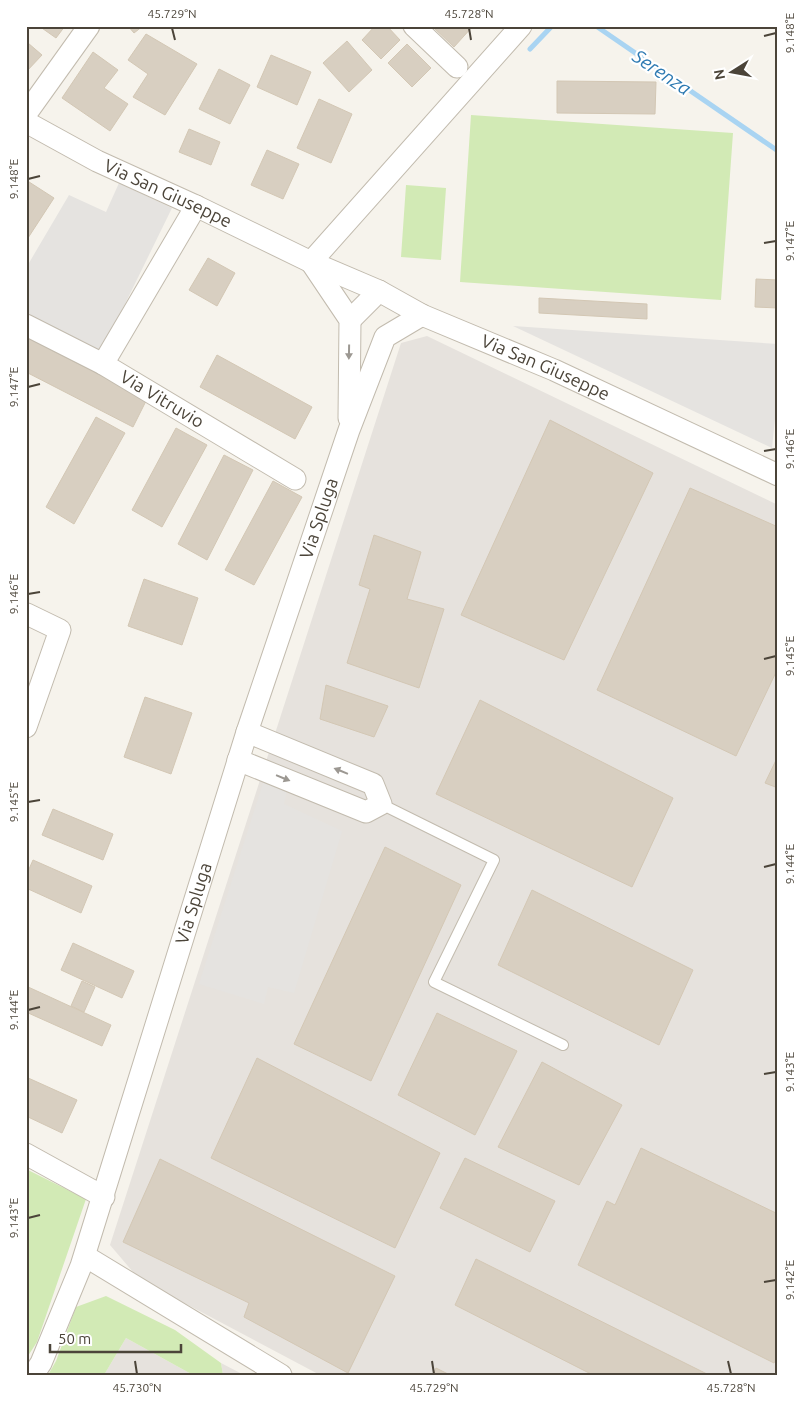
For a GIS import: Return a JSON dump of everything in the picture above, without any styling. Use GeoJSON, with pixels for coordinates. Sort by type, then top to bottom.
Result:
{"type":"FeatureCollection","features":[{"type":"Feature","properties":{"kind":"street"},"geometry":{"type":"LineString","coordinates":[[26,114],[89,26]]}},
{"type":"Feature","properties":{"kind":"street"},"geometry":{"type":"LineString","coordinates":[[414,26],[457,67]]}},
{"type":"Feature","properties":{"kind":"street"},"geometry":{"type":"LineString","coordinates":[[379,291],[350,320],[311,262],[521,26]]}},
{"type":"Feature","properties":{"kind":"street","name":"Via San Giuseppe"},"geometry":{"type":"LineString","coordinates":[[26,122],[97,162],[196,206],[311,262],[379,291],[422,315],[554,370],[778,475]]}},
{"type":"Feature","properties":{"kind":"street"},"geometry":{"type":"LineString","coordinates":[[103,364],[196,206]]}},
{"type":"Feature","properties":{"kind":"street","name":"Via Spluga"},"geometry":{"type":"LineString","coordinates":[[32,1375],[41,1363],[84,1256],[238,760],[349,430],[385,337],[422,315]]}},
{"type":"Feature","properties":{"kind":"street","name":"Via Spluga"},"geometry":{"type":"LineString","coordinates":[[349,430],[350,320]]}},
{"type":"Feature","properties":{"kind":"street","name":"Via Vitruvio"},"geometry":{"type":"LineString","coordinates":[[26,325],[103,364],[295,479]]}},
{"type":"Feature","properties":{"kind":"street"},"geometry":{"type":"LineString","coordinates":[[26,616],[27,614],[60,630],[26,727]]}},
{"type":"Feature","properties":{"kind":"street"},"geometry":{"type":"LineString","coordinates":[[238,760],[366,812],[381,804],[373,784],[247,732]]}},
{"type":"Feature","properties":{"kind":"street"},"geometry":{"type":"LineString","coordinates":[[26,1154],[104,1196]]}},
{"type":"Feature","properties":{"kind":"street"},"geometry":{"type":"LineString","coordinates":[[84,1256],[281,1375]]}},
{"type":"Feature","properties":{"kind":"lane"},"geometry":{"type":"LineString","coordinates":[[381,804],[494,860],[434,982],[563,1045]]}},
{"type":"Feature","properties":{"kind":"shaded area"},"geometry":{"type":"Polygon","coordinates":[[[119,183],[172,208],[100,355],[26,315],[26,268],[69,195],[106,212],[119,183]]]}},
{"type":"Feature","properties":{"kind":"shaded area"},"geometry":{"type":"Polygon","coordinates":[[[513,326],[778,344],[778,390],[772,448],[513,326]]]}},
{"type":"Feature","properties":{"kind":"shaded area"},"geometry":{"type":"Polygon","coordinates":[[[427,336],[778,505],[778,1375],[320,1375],[139,1279],[110,1245],[401,343],[427,336]]]}},
{"type":"Feature","properties":{"kind":"shaded area"},"geometry":{"type":"Polygon","coordinates":[[[264,780],[287,790],[284,804],[342,831],[294,993],[268,987],[264,1004],[199,984],[264,780]]]}},
{"type":"Feature","properties":{"kind":"shaded area"},"geometry":{"type":"Polygon","coordinates":[[[126,1338],[193,1375],[104,1375],[126,1338]]]}},
{"type":"Feature","properties":{"kind":"shaded area"},"geometry":{"type":"Polygon","coordinates":[[[221,1363],[244,1375],[223,1375],[221,1363]]]}},
{"type":"Feature","properties":{"kind":"green space"},"geometry":{"type":"Polygon","coordinates":[[[471,115],[733,133],[721,300],[460,282],[471,115]]]}},
{"type":"Feature","properties":{"kind":"green space"},"geometry":{"type":"Polygon","coordinates":[[[406,185],[446,188],[441,260],[401,257],[406,185]]]}},
{"type":"Feature","properties":{"kind":"green space"},"geometry":{"type":"Polygon","coordinates":[[[26,1169],[86,1199],[37,1342],[26,1359],[26,1169]]]}},
{"type":"Feature","properties":{"kind":"green space"},"geometry":{"type":"Polygon","coordinates":[[[106,1296],[175,1330],[221,1363],[223,1375],[193,1375],[126,1338],[104,1375],[48,1375],[56,1361],[76,1307],[106,1296]]]}},
{"type":"Feature","properties":{"kind":"building"},"geometry":{"type":"Polygon","coordinates":[[[39,26],[65,26],[56,38],[39,26]]]}},
{"type":"Feature","properties":{"kind":"building"},"geometry":{"type":"Polygon","coordinates":[[[128,26],[143,26],[134,33],[128,26]]]}},
{"type":"Feature","properties":{"kind":"building"},"geometry":{"type":"Polygon","coordinates":[[[375,26],[387,26],[400,40],[381,59],[362,40],[375,26]]]}},
{"type":"Feature","properties":{"kind":"building"},"geometry":{"type":"Polygon","coordinates":[[[434,26],[473,26],[454,47],[434,26]]]}},
{"type":"Feature","properties":{"kind":"building"},"geometry":{"type":"Polygon","coordinates":[[[146,34],[197,64],[165,115],[133,97],[148,74],[128,60],[146,34]]]}},
{"type":"Feature","properties":{"kind":"building"},"geometry":{"type":"Polygon","coordinates":[[[347,41],[372,70],[349,92],[323,63],[347,41]]]}},
{"type":"Feature","properties":{"kind":"building"},"geometry":{"type":"Polygon","coordinates":[[[28,43],[42,55],[26,72],[26,45],[28,43]]]}},
{"type":"Feature","properties":{"kind":"building"},"geometry":{"type":"Polygon","coordinates":[[[407,44],[431,68],[412,87],[388,63],[407,44]]]}},
{"type":"Feature","properties":{"kind":"building"},"geometry":{"type":"Polygon","coordinates":[[[93,52],[118,70],[104,88],[128,104],[110,131],[62,98],[93,52]]]}},
{"type":"Feature","properties":{"kind":"building"},"geometry":{"type":"Polygon","coordinates":[[[271,55],[311,72],[297,105],[257,87],[271,55]]]}},
{"type":"Feature","properties":{"kind":"building"},"geometry":{"type":"Polygon","coordinates":[[[219,69],[250,85],[230,124],[199,109],[219,69]]]}},
{"type":"Feature","properties":{"kind":"building"},"geometry":{"type":"Polygon","coordinates":[[[557,81],[656,82],[655,114],[557,113],[557,81]]]}},
{"type":"Feature","properties":{"kind":"building"},"geometry":{"type":"Polygon","coordinates":[[[319,99],[352,114],[331,163],[297,148],[319,99]]]}},
{"type":"Feature","properties":{"kind":"building"},"geometry":{"type":"Polygon","coordinates":[[[189,129],[220,142],[211,165],[179,152],[189,129]]]}},
{"type":"Feature","properties":{"kind":"building"},"geometry":{"type":"Polygon","coordinates":[[[267,150],[299,164],[283,199],[251,185],[267,150]]]}},
{"type":"Feature","properties":{"kind":"building"},"geometry":{"type":"Polygon","coordinates":[[[26,180],[54,198],[26,241],[26,180]]]}},
{"type":"Feature","properties":{"kind":"building"},"geometry":{"type":"Polygon","coordinates":[[[208,258],[235,273],[217,306],[189,290],[208,258]]]}},
{"type":"Feature","properties":{"kind":"building"},"geometry":{"type":"Polygon","coordinates":[[[756,279],[778,280],[778,308],[755,307],[756,279]]]}},
{"type":"Feature","properties":{"kind":"building"},"geometry":{"type":"Polygon","coordinates":[[[539,298],[647,304],[647,319],[539,313],[539,298]]]}},
{"type":"Feature","properties":{"kind":"building"},"geometry":{"type":"Polygon","coordinates":[[[26,337],[147,399],[133,427],[26,372],[26,337]]]}},
{"type":"Feature","properties":{"kind":"building"},"geometry":{"type":"Polygon","coordinates":[[[217,355],[312,407],[295,439],[200,387],[217,355]]]}},
{"type":"Feature","properties":{"kind":"building"},"geometry":{"type":"Polygon","coordinates":[[[96,417],[125,433],[74,524],[46,507],[96,417]]]}},
{"type":"Feature","properties":{"kind":"building"},"geometry":{"type":"Polygon","coordinates":[[[550,420],[653,473],[564,660],[461,615],[550,420]]]}},
{"type":"Feature","properties":{"kind":"building"},"geometry":{"type":"Polygon","coordinates":[[[176,428],[207,445],[162,527],[132,510],[176,428]]]}},
{"type":"Feature","properties":{"kind":"building"},"geometry":{"type":"Polygon","coordinates":[[[224,455],[253,470],[207,560],[178,544],[224,455]]]}},
{"type":"Feature","properties":{"kind":"building"},"geometry":{"type":"Polygon","coordinates":[[[273,481],[302,497],[254,585],[225,570],[273,481]]]}},
{"type":"Feature","properties":{"kind":"building"},"geometry":{"type":"Polygon","coordinates":[[[690,488],[778,527],[778,668],[736,756],[597,690],[690,488]]]}},
{"type":"Feature","properties":{"kind":"building"},"geometry":{"type":"Polygon","coordinates":[[[374,535],[421,552],[407,599],[444,609],[419,688],[347,663],[370,589],[359,585],[374,535]]]}},
{"type":"Feature","properties":{"kind":"building"},"geometry":{"type":"Polygon","coordinates":[[[144,579],[198,598],[182,645],[128,626],[144,579]]]}},
{"type":"Feature","properties":{"kind":"building"},"geometry":{"type":"Polygon","coordinates":[[[326,685],[388,706],[374,737],[320,719],[326,685]]]}},
{"type":"Feature","properties":{"kind":"building"},"geometry":{"type":"Polygon","coordinates":[[[145,697],[192,713],[171,774],[124,757],[145,697]]]}},
{"type":"Feature","properties":{"kind":"building"},"geometry":{"type":"Polygon","coordinates":[[[480,700],[673,798],[632,887],[436,794],[480,700]]]}},
{"type":"Feature","properties":{"kind":"building"},"geometry":{"type":"Polygon","coordinates":[[[778,756],[778,788],[765,783],[778,756]]]}},
{"type":"Feature","properties":{"kind":"building"},"geometry":{"type":"Polygon","coordinates":[[[53,809],[113,834],[103,860],[42,835],[53,809]]]}},
{"type":"Feature","properties":{"kind":"building"},"geometry":{"type":"Polygon","coordinates":[[[385,847],[461,885],[371,1081],[294,1044],[385,847]]]}},
{"type":"Feature","properties":{"kind":"building"},"geometry":{"type":"Polygon","coordinates":[[[33,860],[92,886],[81,913],[26,888],[26,876],[33,860]]]}},
{"type":"Feature","properties":{"kind":"building"},"geometry":{"type":"Polygon","coordinates":[[[532,890],[693,970],[659,1045],[498,965],[532,890]]]}},
{"type":"Feature","properties":{"kind":"building"},"geometry":{"type":"Polygon","coordinates":[[[73,943],[134,971],[122,998],[61,970],[73,943]]]}},
{"type":"Feature","properties":{"kind":"building"},"geometry":{"type":"Polygon","coordinates":[[[82,981],[95,987],[84,1012],[71,1006],[82,981]]]}},
{"type":"Feature","properties":{"kind":"building"},"geometry":{"type":"Polygon","coordinates":[[[26,986],[111,1025],[102,1046],[26,1012],[26,986]]]}},
{"type":"Feature","properties":{"kind":"building"},"geometry":{"type":"Polygon","coordinates":[[[437,1013],[517,1051],[475,1135],[398,1095],[437,1013]]]}},
{"type":"Feature","properties":{"kind":"building"},"geometry":{"type":"Polygon","coordinates":[[[257,1058],[440,1153],[395,1248],[211,1158],[257,1058]]]}},
{"type":"Feature","properties":{"kind":"building"},"geometry":{"type":"Polygon","coordinates":[[[542,1062],[622,1105],[579,1185],[498,1147],[542,1062]]]}},
{"type":"Feature","properties":{"kind":"building"},"geometry":{"type":"Polygon","coordinates":[[[26,1077],[77,1100],[62,1133],[26,1116],[26,1077]]]}},
{"type":"Feature","properties":{"kind":"building"},"geometry":{"type":"Polygon","coordinates":[[[641,1148],[778,1214],[778,1355],[774,1363],[578,1265],[607,1201],[615,1205],[641,1148]]]}},
{"type":"Feature","properties":{"kind":"building"},"geometry":{"type":"Polygon","coordinates":[[[465,1158],[555,1201],[530,1252],[440,1208],[465,1158]]]}},
{"type":"Feature","properties":{"kind":"building"},"geometry":{"type":"Polygon","coordinates":[[[160,1159],[395,1276],[348,1373],[244,1317],[249,1303],[123,1242],[160,1159]]]}},
{"type":"Feature","properties":{"kind":"building"},"geometry":{"type":"Polygon","coordinates":[[[476,1259],[709,1375],[593,1375],[455,1305],[476,1259]]]}},
{"type":"Feature","properties":{"kind":"building"},"geometry":{"type":"Polygon","coordinates":[[[436,1368],[450,1375],[433,1375],[436,1368]]]}},
{"type":"Feature","properties":{"kind":"waterway","name":"Serenza"},"geometry":{"type":"LineString","coordinates":[[530,49],[552,26]]}},
{"type":"Feature","properties":{"kind":"waterway","name":"Serenza"},"geometry":{"type":"LineString","coordinates":[[596,26],[778,151]]}}]}
